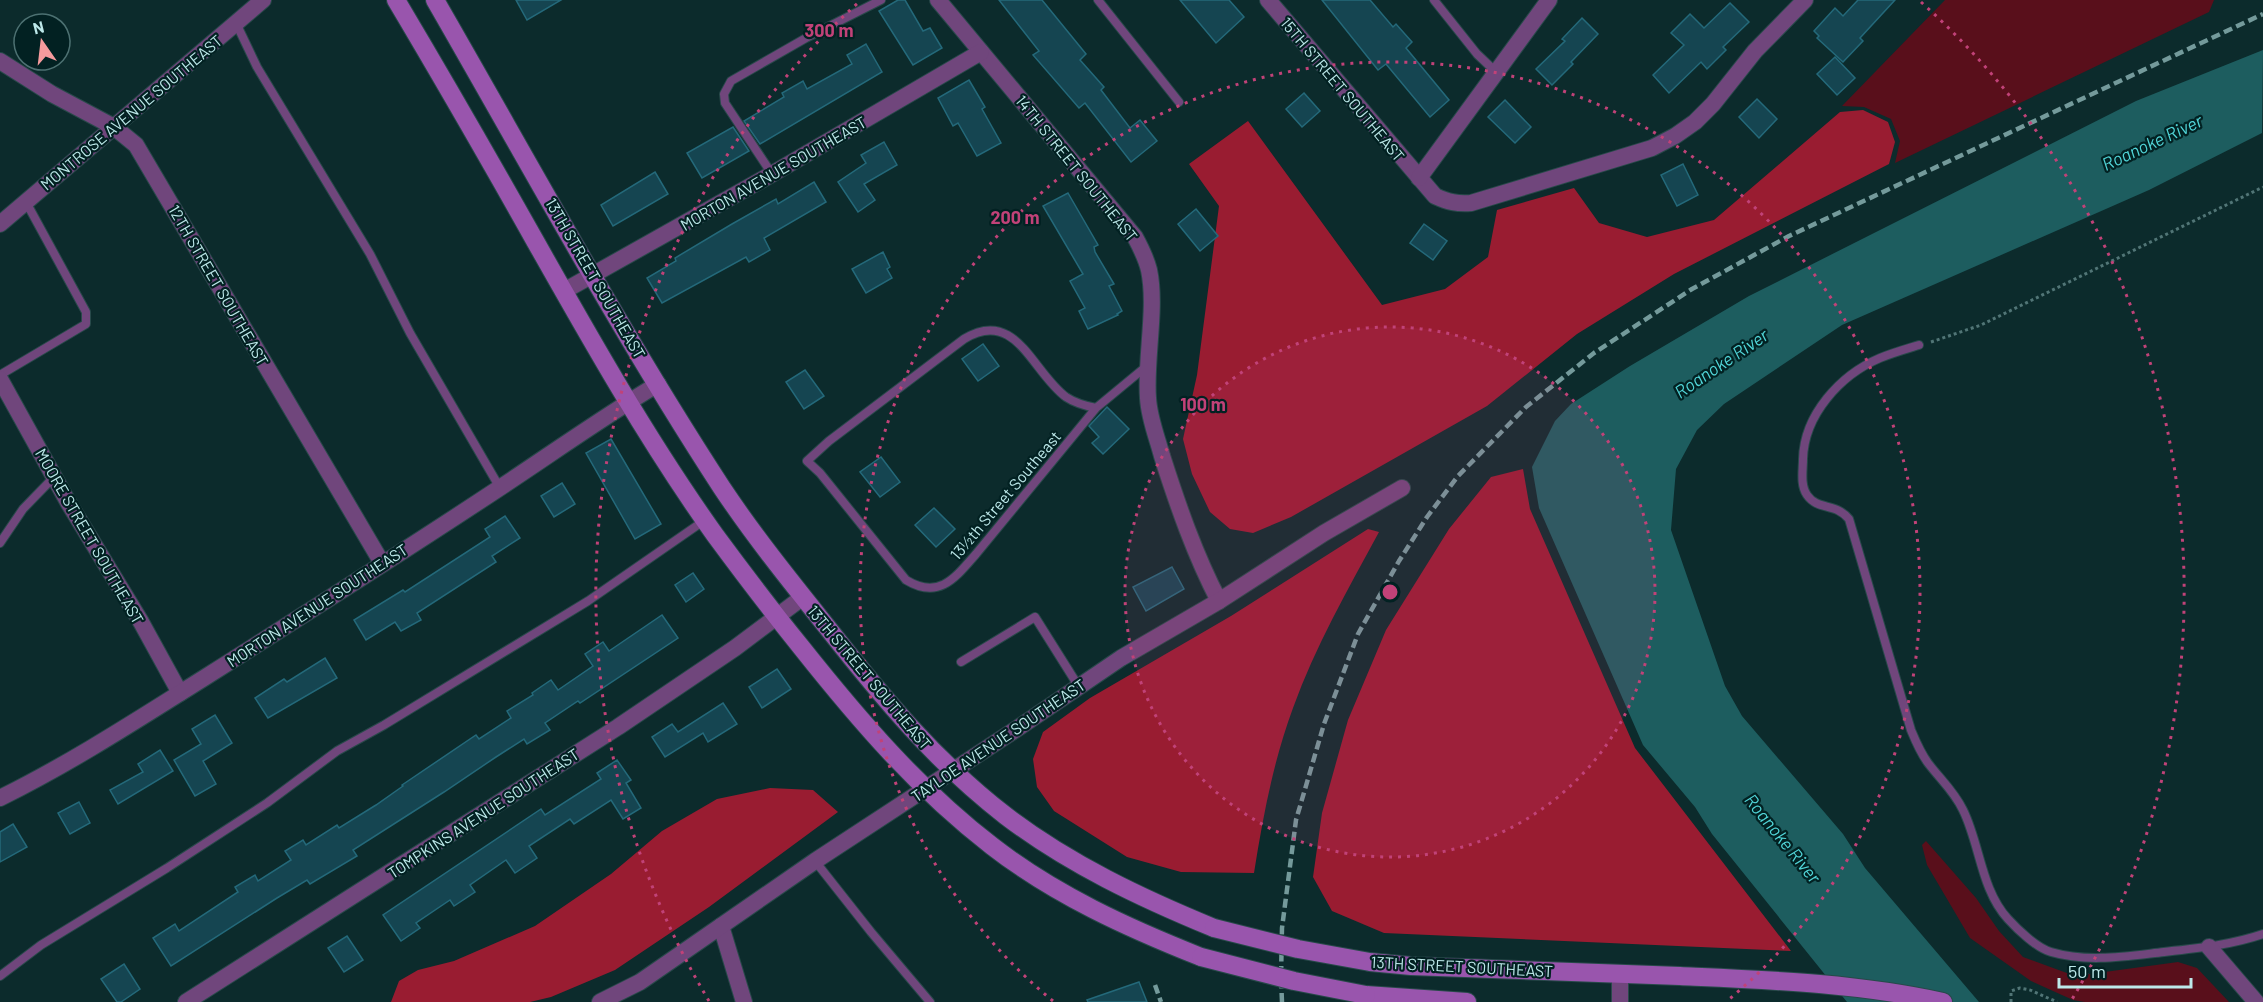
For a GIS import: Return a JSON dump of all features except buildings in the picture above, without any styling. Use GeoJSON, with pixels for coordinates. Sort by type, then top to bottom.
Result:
{"type":"FeatureCollection","features":[{"type":"Feature","properties":{"kind":"main road","name":"13TH STREET SOUTHEAST"},"geometry":{"type":"LineString","coordinates":[[396,0],[628,402],[705,520],[776,617],[875,737],[925,789],[992,846],[1036,877],[1093,910],[1201,957],[1294,981],[1366,995],[1467,1002]]}},
{"type":"Feature","properties":{"kind":"main road","name":"13TH STREET SOUTHEAST"},"geometry":{"type":"LineString","coordinates":[[435,0],[658,384],[724,491],[803,597],[912,731],[953,771],[1005,815],[1050,847],[1092,872],[1160,906],[1214,928],[1298,949],[1370,962],[1411,966],[1845,985],[1904,993],[1943,1002]]}},
{"type":"Feature","properties":{"kind":"street","name":"MONTROSE AVENUE SOUTHEAST"},"geometry":{"type":"LineString","coordinates":[[0,224],[263,0]]}},
{"type":"Feature","properties":{"kind":"street","name":"14TH STREET SOUTHEAST"},"geometry":{"type":"LineString","coordinates":[[938,0],[1135,237],[1144,254],[1151,291],[1148,398],[1152,422],[1184,519],[1205,575],[1219,601]]}},
{"type":"Feature","properties":{"kind":"street","name":"15TH STREET SOUTHEAST"},"geometry":{"type":"LineString","coordinates":[[1268,0],[1435,196],[1447,202],[1465,203],[1560,177],[1652,148],[1675,136],[1695,122],[1713,104],[1755,51],[1805,0]]}},
{"type":"Feature","properties":{"kind":"street"},"geometry":{"type":"LineString","coordinates":[[1419,178],[1549,0]]}},
{"type":"Feature","properties":{"kind":"street","name":"MORTON AVENUE SOUTHEAST"},"geometry":{"type":"LineString","coordinates":[[564,291],[772,174],[981,52]]}},
{"type":"Feature","properties":{"kind":"street","name":"12TH STREET SOUTHEAST"},"geometry":{"type":"LineString","coordinates":[[0,61],[52,94],[114,127],[136,145],[382,563]]}},
{"type":"Feature","properties":{"kind":"street","name":"MOORE STREET SOUTHEAST"},"geometry":{"type":"LineString","coordinates":[[0,379],[54,477],[141,622],[180,693]]}},
{"type":"Feature","properties":{"kind":"street","name":"MORTON AVENUE SOUTHEAST"},"geometry":{"type":"LineString","coordinates":[[0,798],[73,761],[500,488],[658,384]]}},
{"type":"Feature","properties":{"kind":"street","name":"TAYLOE AVENUE SOUTHEAST"},"geometry":{"type":"LineString","coordinates":[[600,1002],[640,982],[815,861],[1121,658],[1219,601],[1324,533],[1402,488]]}},
{"type":"Feature","properties":{"kind":"street","name":"TOMPKINS AVENUE SOUTHEAST"},"geometry":{"type":"LineString","coordinates":[[186,1002],[618,727],[735,648],[803,597]]}},
{"type":"Feature","properties":{"kind":"street"},"geometry":{"type":"LineString","coordinates":[[721,926],[744,1002]]}},
{"type":"Feature","properties":{"kind":"street"},"geometry":{"type":"LineString","coordinates":[[2209,947],[2256,1002]]}},
{"type":"Feature","properties":{"kind":"street"},"geometry":{"type":"LineString","coordinates":[[1620,974],[1620,1002]]}},
{"type":"Feature","properties":{"kind":"lane"},"geometry":{"type":"LineString","coordinates":[[772,174],[725,103],[724,94],[727,87],[731,81],[797,43],[881,0]]}},
{"type":"Feature","properties":{"kind":"lane"},"geometry":{"type":"LineString","coordinates":[[1098,0],[1179,102]]}},
{"type":"Feature","properties":{"kind":"lane"},"geometry":{"type":"LineString","coordinates":[[1434,0],[1477,54],[1496,72]]}},
{"type":"Feature","properties":{"kind":"lane"},"geometry":{"type":"LineString","coordinates":[[236,23],[257,67],[370,254],[410,333],[500,488]]}},
{"type":"Feature","properties":{"kind":"lane"},"geometry":{"type":"LineString","coordinates":[[0,375],[86,324],[86,312],[26,202]]}},
{"type":"Feature","properties":{"kind":"lane","name":"13½th Street Southeast"},"geometry":{"type":"LineString","coordinates":[[988,329],[1010,335],[1046,377],[1068,398],[1083,406],[1096,408],[976,554],[948,583],[940,587],[928,589],[906,580],[820,473],[807,461],[829,441],[964,339],[988,329]]}},
{"type":"Feature","properties":{"kind":"lane"},"geometry":{"type":"LineString","coordinates":[[1919,345],[1864,366],[1826,400],[1812,419],[1806,433],[1803,448],[1803,483],[1805,493],[1812,501],[1821,506],[1833,507],[1849,519],[1911,730],[1920,750],[1957,798],[1965,813],[1994,897],[2007,919],[2033,941],[2049,952],[2073,956],[2108,958],[2209,947],[2244,941],[2263,934]]}},
{"type":"Feature","properties":{"kind":"lane"},"geometry":{"type":"LineString","coordinates":[[1096,408],[1149,364]]}},
{"type":"Feature","properties":{"kind":"lane"},"geometry":{"type":"LineString","coordinates":[[0,543],[24,509],[54,477]]}},
{"type":"Feature","properties":{"kind":"lane"},"geometry":{"type":"LineString","coordinates":[[0,976],[41,945],[167,868],[267,803],[337,751],[384,726],[588,601],[705,520]]}},
{"type":"Feature","properties":{"kind":"lane"},"geometry":{"type":"LineString","coordinates":[[960,662],[1035,617],[1079,687]]}},
{"type":"Feature","properties":{"kind":"lane"},"geometry":{"type":"LineString","coordinates":[[815,861],[930,1002]]}},
{"type":"Feature","properties":{"kind":"path"},"geometry":{"type":"LineString","coordinates":[[1919,345],[1981,325],[2263,187]]}},
{"type":"Feature","properties":{"kind":"path"},"geometry":{"type":"LineString","coordinates":[[2011,1002],[2011,991],[2020,988],[2057,1002]]}},
{"type":"Feature","properties":{"kind":"shaded area"},"geometry":{"type":"Polygon","coordinates":[[[1945,0],[2214,0],[2209,12],[1895,163],[1900,141],[1891,119],[1864,107],[1842,106],[1945,0]]]}},
{"type":"Feature","properties":{"kind":"shaded area"},"geometry":{"type":"Polygon","coordinates":[[[1863,110],[1888,122],[1895,142],[1889,164],[1674,274],[1577,334],[1487,406],[1291,517],[1253,533],[1230,529],[1210,512],[1192,474],[1183,439],[1197,375],[1219,206],[1189,164],[1248,121],[1382,305],[1445,289],[1488,257],[1497,210],[1574,188],[1599,223],[1647,237],[1714,220],[1840,112],[1863,110]]]}},
{"type":"Feature","properties":{"kind":"shaded area"},"geometry":{"type":"Polygon","coordinates":[[[1523,469],[1530,509],[1635,748],[1791,951],[1384,933],[1332,911],[1313,877],[1322,813],[1348,720],[1386,630],[1449,529],[1491,477],[1523,469]]]}},
{"type":"Feature","properties":{"kind":"shaded area"},"geometry":{"type":"Polygon","coordinates":[[[1368,529],[1379,532],[1322,641],[1286,728],[1269,790],[1254,873],[1181,872],[1127,857],[1054,811],[1037,787],[1033,759],[1043,732],[1090,698],[1231,616],[1368,529]]]}},
{"type":"Feature","properties":{"kind":"shaded area"},"geometry":{"type":"Polygon","coordinates":[[[770,788],[813,790],[838,812],[709,907],[615,970],[551,997],[530,1002],[391,1002],[399,981],[418,970],[454,961],[535,926],[611,874],[662,831],[717,799],[770,788]]]}},
{"type":"Feature","properties":{"kind":"shaded area"},"geometry":{"type":"Polygon","coordinates":[[[1926,841],[2023,957],[2075,976],[2178,962],[2197,968],[2229,1002],[2085,1002],[2073,1000],[2031,981],[1970,938],[1927,865],[1922,845],[1926,841]]]}},
{"type":"Feature","properties":{"kind":"water","name":"Roanoke River"},"geometry":{"type":"Polygon","coordinates":[[[2263,50],[2262,133],[2149,190],[1842,325],[1724,404],[1697,430],[1676,469],[1671,530],[1725,686],[1742,716],[1843,834],[1865,868],[1979,1002],[1847,1002],[1712,834],[1695,807],[1643,745],[1539,508],[1532,467],[1555,421],[1571,404],[1630,366],[1749,296],[2136,101],[2263,50]]]}},
{"type":"Feature","properties":{"kind":"railway"},"geometry":{"type":"LineString","coordinates":[[1282,1002],[1282,928],[1296,820],[1324,724],[1358,634],[1427,517],[1458,476],[1526,407],[1594,353],[1692,289],[1789,236],[2263,14]]}},
{"type":"Feature","properties":{"kind":"railway"},"geometry":{"type":"LineString","coordinates":[[1155,985],[1161,1002]]}}]}
